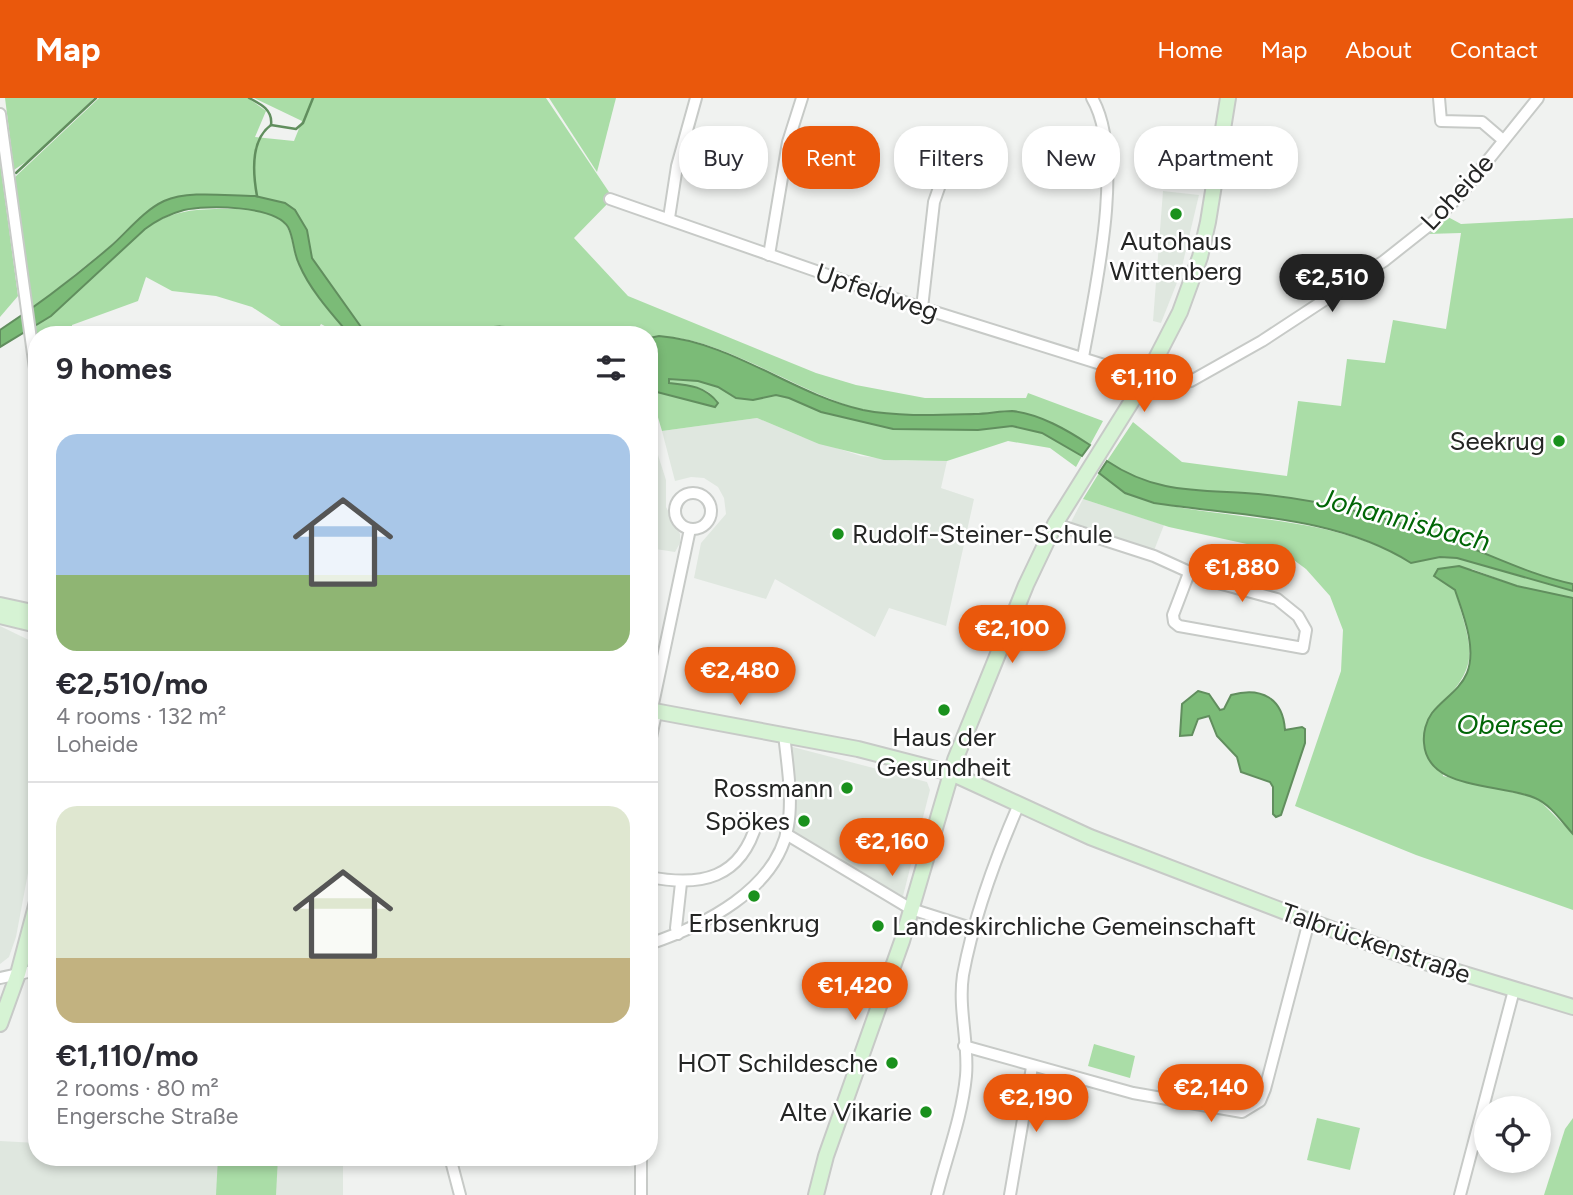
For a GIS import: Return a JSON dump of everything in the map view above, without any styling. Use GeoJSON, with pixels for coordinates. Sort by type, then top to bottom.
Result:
{"type":"FeatureCollection","features":[{"type":"Feature","properties":{"kind":"main road"},"geometry":{"type":"LineString","coordinates":[[816,1195],[826,1156],[911,909],[951,773],[1026,585],[1055,524],[1145,380],[1180,312],[1200,257],[1228,98]]}},
{"type":"Feature","properties":{"kind":"main road"},"geometry":{"type":"LineString","coordinates":[[0,605],[28,611]]}},
{"type":"Feature","properties":{"kind":"main road"},"geometry":{"type":"LineString","coordinates":[[0,616],[28,623]]}},
{"type":"Feature","properties":{"kind":"main road","name":"Talbrückenstraße"},"geometry":{"type":"LineString","coordinates":[[658,711],[784,734],[951,773],[1090,837],[1309,922],[1405,956],[1573,1007]]}},
{"type":"Feature","properties":{"kind":"main road"},"geometry":{"type":"LineString","coordinates":[[0,1022],[18,974],[28,936]]}},
{"type":"Feature","properties":{"kind":"street"},"geometry":{"type":"LineString","coordinates":[[669,218],[677,166],[696,98]]}},
{"type":"Feature","properties":{"kind":"street"},"geometry":{"type":"LineString","coordinates":[[769,255],[788,142],[802,98]]}},
{"type":"Feature","properties":{"kind":"street"},"geometry":{"type":"LineString","coordinates":[[1083,357],[1101,256],[1106,180],[1105,128],[1092,98]]}},
{"type":"Feature","properties":{"kind":"street"},"geometry":{"type":"LineString","coordinates":[[1439,98],[1441,121],[1482,122],[1503,140]]}},
{"type":"Feature","properties":{"kind":"street","name":"Loheide"},"geometry":{"type":"LineString","coordinates":[[1145,380],[1163,386],[1191,381],[1262,341],[1384,261],[1432,223],[1460,195],[1538,98]]}},
{"type":"Feature","properties":{"kind":"street"},"geometry":{"type":"LineString","coordinates":[[0,114],[29,326]]}},
{"type":"Feature","properties":{"kind":"street"},"geometry":{"type":"LineString","coordinates":[[922,308],[934,202],[939,189]]}},
{"type":"Feature","properties":{"kind":"street","name":"Upfeldweg"},"geometry":{"type":"LineString","coordinates":[[610,198],[922,308],[1083,357],[1145,380]]}},
{"type":"Feature","properties":{"kind":"street"},"geometry":{"type":"LineString","coordinates":[[1055,524],[1154,556],[1189,573],[1277,599],[1298,616],[1306,629],[1303,648],[1179,626],[1174,622],[1173,615],[1189,573]]}},
{"type":"Feature","properties":{"kind":"street"},"geometry":{"type":"LineString","coordinates":[[658,664],[690,529]]}},
{"type":"Feature","properties":{"kind":"street"},"geometry":{"type":"LineString","coordinates":[[658,941],[703,923],[751,888],[773,860],[786,834],[788,799],[784,734]]}},
{"type":"Feature","properties":{"kind":"street"},"geometry":{"type":"LineString","coordinates":[[937,1195],[961,1112],[966,1073],[962,988],[974,929],[986,884],[1019,804]]}},
{"type":"Feature","properties":{"kind":"street"},"geometry":{"type":"LineString","coordinates":[[658,879],[681,883],[712,876],[734,863],[748,847],[757,822]]}},
{"type":"Feature","properties":{"kind":"street"},"geometry":{"type":"LineString","coordinates":[[786,834],[911,909],[974,929]]}},
{"type":"Feature","properties":{"kind":"street"},"geometry":{"type":"LineString","coordinates":[[678,934],[676,928],[681,883]]}},
{"type":"Feature","properties":{"kind":"street"},"geometry":{"type":"LineString","coordinates":[[964,1046],[1133,1093],[1242,1112],[1260,1101],[1265,1089],[1278,1048],[1309,922]]}},
{"type":"Feature","properties":{"kind":"street"},"geometry":{"type":"LineString","coordinates":[[0,978],[28,972]]}},
{"type":"Feature","properties":{"kind":"street"},"geometry":{"type":"LineString","coordinates":[[1460,1195],[1514,989]]}},
{"type":"Feature","properties":{"kind":"street"},"geometry":{"type":"LineString","coordinates":[[1010,1195],[1032,1067]]}},
{"type":"Feature","properties":{"kind":"street"},"geometry":{"type":"LineString","coordinates":[[452,1166],[460,1195]]}},
{"type":"Feature","properties":{"kind":"street"},"geometry":{"type":"LineString","coordinates":[[640,1195],[641,1166]]}},
{"type":"Feature","properties":{"kind":"shaded area"},"geometry":{"type":"Polygon","coordinates":[[[5,98],[94,98],[33,157],[14,170],[5,98]]]}},
{"type":"Feature","properties":{"kind":"shaded area"},"geometry":{"type":"Polygon","coordinates":[[[99,98],[248,98],[266,111],[255,137],[294,141],[302,121],[254,98],[546,98],[613,198],[574,238],[628,296],[816,373],[856,385],[925,398],[1026,398],[1028,393],[1103,421],[1090,445],[1031,416],[1012,412],[919,415],[864,410],[812,391],[726,352],[673,337],[658,338],[658,326],[360,326],[312,258],[307,230],[295,210],[285,203],[255,196],[184,197],[164,201],[137,220],[110,246],[31,310],[15,177],[99,98]]]}},
{"type":"Feature","properties":{"kind":"shaded area"},"geometry":{"type":"Polygon","coordinates":[[[549,98],[616,98],[597,172],[549,98]]]}},
{"type":"Feature","properties":{"kind":"shaded area"},"geometry":{"type":"Polygon","coordinates":[[[0,162],[18,296],[0,317],[0,162]]]}},
{"type":"Feature","properties":{"kind":"shaded area"},"geometry":{"type":"Polygon","coordinates":[[[1163,191],[1199,195],[1180,275],[1161,323],[1153,321],[1163,191]]]}},
{"type":"Feature","properties":{"kind":"shaded area"},"geometry":{"type":"Polygon","coordinates":[[[199,210],[258,211],[272,215],[284,223],[308,282],[342,326],[281,326],[252,307],[216,296],[172,291],[146,277],[138,301],[72,326],[36,326],[41,320],[51,316],[145,229],[163,219],[199,210]]]}},
{"type":"Feature","properties":{"kind":"shaded area"},"geometry":{"type":"Polygon","coordinates":[[[1448,217],[1461,224],[1573,218],[1573,584],[1535,575],[1456,542],[1326,503],[1168,488],[1135,479],[1107,461],[1133,422],[1182,462],[1287,476],[1298,401],[1341,406],[1347,359],[1385,363],[1393,320],[1446,329],[1461,233],[1427,234],[1448,217]]]}},
{"type":"Feature","properties":{"kind":"shaded area"},"geometry":{"type":"Polygon","coordinates":[[[669,379],[698,381],[718,387],[736,398],[753,400],[776,395],[821,412],[893,429],[978,430],[1011,426],[1042,433],[1082,456],[1076,467],[1050,448],[1008,441],[947,461],[884,460],[819,444],[757,418],[662,431],[658,417],[658,392],[715,407],[710,393],[700,388],[669,383],[669,379]]]}},
{"type":"Feature","properties":{"kind":"shaded area","name":"Rudolf-Steiner-Schule"},"geometry":{"type":"Polygon","coordinates":[[[757,418],[800,436],[861,456],[905,461],[947,461],[941,488],[974,499],[946,626],[889,608],[875,637],[775,579],[766,599],[694,578],[701,543],[726,514],[724,498],[718,487],[704,478],[691,477],[675,481],[662,431],[757,418]]]}},
{"type":"Feature","properties":{"kind":"shaded area"},"geometry":{"type":"Polygon","coordinates":[[[658,455],[666,480],[666,507],[680,534],[680,543],[675,552],[658,549],[658,455]]]}},
{"type":"Feature","properties":{"kind":"shaded area"},"geometry":{"type":"Polygon","coordinates":[[[1099,473],[1131,493],[1166,505],[1329,530],[1371,543],[1411,563],[1441,557],[1457,558],[1573,591],[1573,598],[1517,586],[1472,569],[1435,576],[1455,590],[1469,642],[1467,667],[1461,680],[1435,710],[1443,776],[1537,798],[1573,834],[1573,910],[1416,855],[1295,806],[1341,671],[1343,630],[1330,596],[1306,569],[1283,552],[1169,527],[1083,499],[1099,473]]]}},
{"type":"Feature","properties":{"kind":"shaded area"},"geometry":{"type":"Polygon","coordinates":[[[1083,499],[1164,525],[1153,553],[1070,524],[1083,499]]]}},
{"type":"Feature","properties":{"kind":"shaded area"},"geometry":{"type":"Polygon","coordinates":[[[0,626],[28,640],[28,873],[16,937],[9,957],[0,964],[0,626]]]}},
{"type":"Feature","properties":{"kind":"shaded area"},"geometry":{"type":"Polygon","coordinates":[[[789,746],[927,782],[930,790],[903,896],[791,834],[789,746]]]}},
{"type":"Feature","properties":{"kind":"shaded area"},"geometry":{"type":"Polygon","coordinates":[[[1094,1044],[1135,1056],[1130,1078],[1088,1066],[1094,1044]]]}},
{"type":"Feature","properties":{"kind":"shaded area"},"geometry":{"type":"Polygon","coordinates":[[[1317,1118],[1360,1128],[1350,1170],[1307,1160],[1317,1118]]]}},
{"type":"Feature","properties":{"kind":"shaded area"},"geometry":{"type":"Polygon","coordinates":[[[1573,1118],[1573,1195],[1544,1195],[1551,1173],[1565,1129],[1573,1118]]]}},
{"type":"Feature","properties":{"kind":"shaded area"},"geometry":{"type":"Polygon","coordinates":[[[0,1141],[28,1143],[28,1166],[343,1166],[343,1195],[0,1195],[0,1141]]]}},
{"type":"Feature","properties":{"kind":"shaded area"},"geometry":{"type":"Polygon","coordinates":[[[218,1166],[278,1166],[276,1195],[216,1195],[218,1166]]]}},
{"type":"Feature","properties":{"kind":"water"},"geometry":{"type":"Polygon","coordinates":[[[208,194],[255,196],[285,203],[295,210],[307,230],[312,258],[360,326],[342,326],[321,301],[304,274],[290,231],[281,220],[269,214],[239,208],[207,207],[179,212],[145,229],[51,316],[35,326],[28,326],[28,330],[0,347],[0,330],[84,268],[156,205],[174,198],[208,194]]]}},
{"type":"Feature","properties":{"kind":"water"},"geometry":{"type":"Polygon","coordinates":[[[658,336],[686,340],[712,348],[812,393],[863,410],[919,415],[1012,411],[1043,419],[1090,445],[1082,456],[1042,433],[1012,426],[978,430],[893,429],[821,412],[776,395],[753,400],[736,398],[718,387],[698,381],[669,379],[669,383],[690,386],[708,393],[718,403],[715,407],[658,392],[658,336]]]}},
{"type":"Feature","properties":{"kind":"water"},"geometry":{"type":"Polygon","coordinates":[[[1107,461],[1141,479],[1173,488],[1272,495],[1376,516],[1453,541],[1542,576],[1573,584],[1573,591],[1457,558],[1440,557],[1411,563],[1382,547],[1352,536],[1287,520],[1154,503],[1125,493],[1099,473],[1107,461]]]}},
{"type":"Feature","properties":{"kind":"water","name":"Obersee"},"geometry":{"type":"Polygon","coordinates":[[[1459,566],[1517,586],[1573,598],[1573,834],[1546,804],[1535,798],[1451,778],[1438,770],[1428,759],[1424,739],[1428,720],[1460,684],[1470,663],[1468,631],[1455,590],[1434,576],[1438,569],[1459,566]]]}},
{"type":"Feature","properties":{"kind":"water"},"geometry":{"type":"Polygon","coordinates":[[[1198,691],[1209,694],[1220,710],[1224,709],[1231,695],[1252,692],[1261,694],[1275,703],[1280,710],[1285,730],[1302,727],[1305,729],[1305,743],[1281,815],[1276,817],[1273,814],[1273,787],[1270,782],[1241,772],[1237,757],[1217,736],[1209,716],[1198,719],[1192,735],[1180,736],[1182,704],[1198,691]]]}},
{"type":"Feature","properties":{"kind":"waterway"},"geometry":{"type":"LineString","coordinates":[[16,173],[96,98]]}},
{"type":"Feature","properties":{"kind":"waterway"},"geometry":{"type":"LineString","coordinates":[[249,98],[268,111],[271,125]]}},
{"type":"Feature","properties":{"kind":"waterway"},"geometry":{"type":"LineString","coordinates":[[257,196],[254,168],[259,139],[271,125],[296,129],[303,123],[313,98]]}},
{"type":"Feature","properties":{"kind":"place","name":"Autohaus Wittenberg"},"geometry":{"type":"Point","coordinates":[1176,214]}},
{"type":"Feature","properties":{"kind":"place","name":"Seekrug"},"geometry":{"type":"Point","coordinates":[1559,441]}},
{"type":"Feature","properties":{"kind":"place","name":"Rudolf-Steiner-Schule"},"geometry":{"type":"Point","coordinates":[838,534]}},
{"type":"Feature","properties":{"kind":"place","name":"Haus der Gesundheit"},"geometry":{"type":"Point","coordinates":[944,710]}},
{"type":"Feature","properties":{"kind":"place","name":"Rossmann"},"geometry":{"type":"Point","coordinates":[847,788]}},
{"type":"Feature","properties":{"kind":"place","name":"Spökes"},"geometry":{"type":"Point","coordinates":[804,821]}},
{"type":"Feature","properties":{"kind":"place","name":"Erbsenkrug"},"geometry":{"type":"Point","coordinates":[754,896]}},
{"type":"Feature","properties":{"kind":"place","name":"Landeskirchliche Gemeinschaft"},"geometry":{"type":"Point","coordinates":[878,926]}},
{"type":"Feature","properties":{"kind":"place","name":"HOT Schildesche"},"geometry":{"type":"Point","coordinates":[892,1063]}},
{"type":"Feature","properties":{"kind":"place","name":"Alte Vikarie"},"geometry":{"type":"Point","coordinates":[926,1112]}},
{"type":"Feature","properties":{"kind":"water label","name":"Johannisbach"},"geometry":{"type":"Point","coordinates":[1404,519]}}]}
